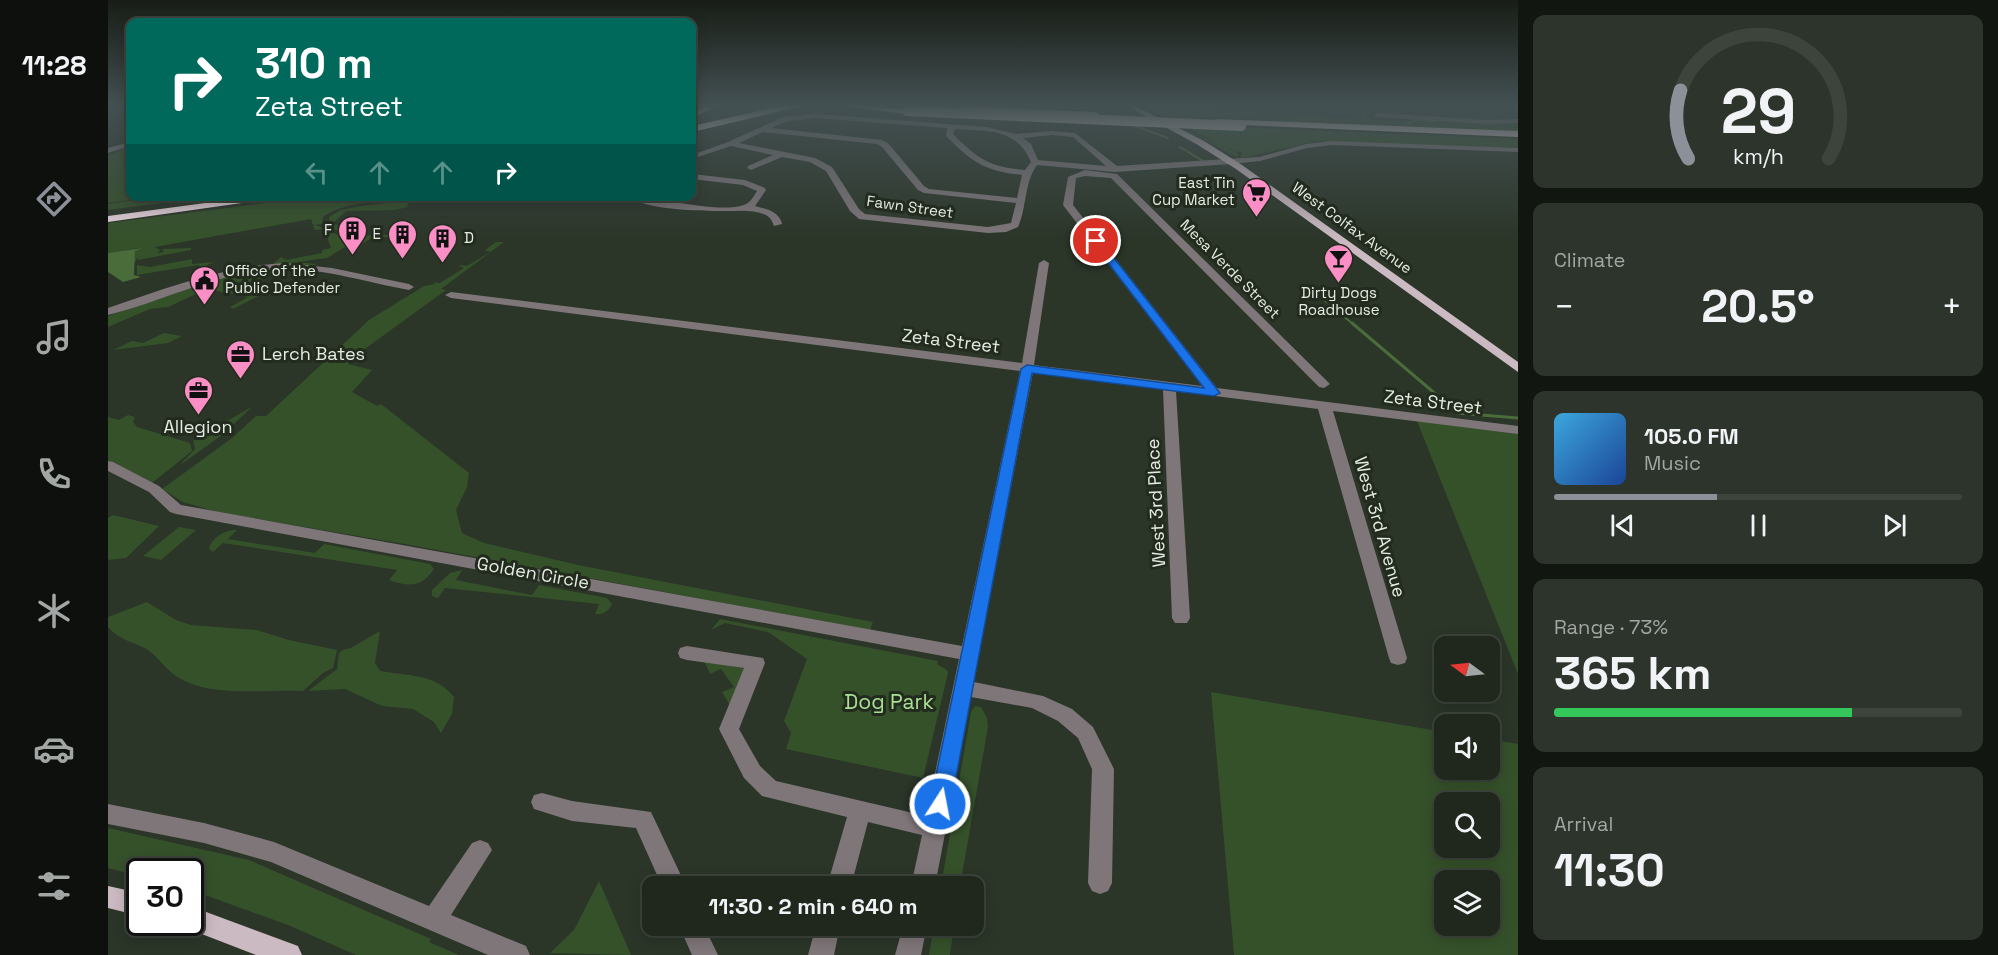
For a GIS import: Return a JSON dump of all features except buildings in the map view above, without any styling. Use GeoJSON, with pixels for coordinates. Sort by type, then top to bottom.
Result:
{"type":"FeatureCollection","features":[{"type":"Feature","properties":{"kind":"highway"},"geometry":{"type":"LineString","coordinates":[[108,213],[197,201]]}},
{"type":"Feature","properties":{"kind":"highway"},"geometry":{"type":"LineString","coordinates":[[108,219],[247,201]]}},
{"type":"Feature","properties":{"kind":"main road","name":"West Colfax Avenue"},"geometry":{"type":"LineString","coordinates":[[1210,151],[1231,162],[1518,368]]}},
{"type":"Feature","properties":{"kind":"main road"},"geometry":{"type":"LineString","coordinates":[[108,897],[126,902]]}},
{"type":"Feature","properties":{"kind":"main road"},"geometry":{"type":"LineString","coordinates":[[204,923],[289,955]]}},
{"type":"Feature","properties":{"kind":"street"},"geometry":{"type":"LineString","coordinates":[[696,156],[711,151]]}},
{"type":"Feature","properties":{"kind":"street","name":"Fawn Street"},"geometry":{"type":"LineString","coordinates":[[764,151],[812,160],[828,169],[855,211],[862,217],[988,230],[1006,229],[1015,225],[1022,201]]}},
{"type":"Feature","properties":{"kind":"street"},"geometry":{"type":"LineString","coordinates":[[890,151],[921,188],[927,191],[1022,201],[1027,172],[1035,162]]}},
{"type":"Feature","properties":{"kind":"street"},"geometry":{"type":"LineString","coordinates":[[967,151],[980,164],[994,169],[1027,172]]}},
{"type":"Feature","properties":{"kind":"street"},"geometry":{"type":"LineString","coordinates":[[1030,151],[1035,162]]}},
{"type":"Feature","properties":{"kind":"street","name":"Mesa Verde Street"},"geometry":{"type":"LineString","coordinates":[[1091,151],[1324,384]]}},
{"type":"Feature","properties":{"kind":"street"},"geometry":{"type":"LineString","coordinates":[[1214,393],[1068,205],[1072,177],[1085,173],[1260,159],[1293,151]]}},
{"type":"Feature","properties":{"kind":"street"},"geometry":{"type":"LineString","coordinates":[[751,168],[781,154]]}},
{"type":"Feature","properties":{"kind":"street"},"geometry":{"type":"LineString","coordinates":[[1035,162],[1114,172]]}},
{"type":"Feature","properties":{"kind":"street"},"geometry":{"type":"LineString","coordinates":[[696,177],[745,183],[762,190],[755,202],[747,207]]}},
{"type":"Feature","properties":{"kind":"street"},"geometry":{"type":"LineString","coordinates":[[644,201],[725,209],[747,207],[769,213],[776,218],[777,224]]}},
{"type":"Feature","properties":{"kind":"street"},"geometry":{"type":"LineString","coordinates":[[925,876],[1027,369],[1044,263]]}},
{"type":"Feature","properties":{"kind":"street"},"geometry":{"type":"LineString","coordinates":[[108,312],[196,284],[268,267],[304,268],[409,287]]}},
{"type":"Feature","properties":{"kind":"street","name":"Zeta Street"},"geometry":{"type":"LineString","coordinates":[[451,295],[1325,408],[1518,430]]}},
{"type":"Feature","properties":{"kind":"street","name":"West 3rd Place"},"geometry":{"type":"LineString","coordinates":[[1169,387],[1181,618]]}},
{"type":"Feature","properties":{"kind":"street","name":"West 3rd Avenue"},"geometry":{"type":"LineString","coordinates":[[1325,408],[1398,658]]}},
{"type":"Feature","properties":{"kind":"street","name":"Golden Circle"},"geometry":{"type":"LineString","coordinates":[[108,465],[154,489],[176,509],[970,654]]}},
{"type":"Feature","properties":{"kind":"street"},"geometry":{"type":"LineString","coordinates":[[687,653],[756,663],[729,729],[752,772],[770,789],[936,828]]}},
{"type":"Feature","properties":{"kind":"street"},"geometry":{"type":"LineString","coordinates":[[964,688],[1036,702],[1065,715],[1086,733],[1102,769],[1100,884]]}},
{"type":"Feature","properties":{"kind":"street"},"geometry":{"type":"LineString","coordinates":[[542,802],[572,811],[643,819],[669,876]]}},
{"type":"Feature","properties":{"kind":"street"},"geometry":{"type":"LineString","coordinates":[[842,876],[860,811]]}},
{"type":"Feature","properties":{"kind":"street"},"geometry":{"type":"LineString","coordinates":[[108,814],[204,833],[274,852],[517,955]]}},
{"type":"Feature","properties":{"kind":"street"},"geometry":{"type":"LineString","coordinates":[[434,919],[480,849]]}},
{"type":"Feature","properties":{"kind":"street"},"geometry":{"type":"LineString","coordinates":[[696,936],[705,955]]}},
{"type":"Feature","properties":{"kind":"street"},"geometry":{"type":"LineString","coordinates":[[821,955],[826,936]]}},
{"type":"Feature","properties":{"kind":"street"},"geometry":{"type":"LineString","coordinates":[[908,955],[913,936]]}},
{"type":"Feature","properties":{"kind":"green space"},"geometry":{"type":"Polygon","coordinates":[[[126,151],[126,201],[108,203],[108,155],[126,151]]]}},
{"type":"Feature","properties":{"kind":"green space"},"geometry":{"type":"Polygon","coordinates":[[[1225,151],[1238,153],[1237,157],[1225,151]]]}},
{"type":"Feature","properties":{"kind":"green space"},"geometry":{"type":"Polygon","coordinates":[[[1235,151],[1274,151],[1241,158],[1242,153],[1235,151]]]}},
{"type":"Feature","properties":{"kind":"green space"},"geometry":{"type":"Polygon","coordinates":[[[128,201],[177,201],[108,210],[108,204],[128,201]]]}},
{"type":"Feature","properties":{"kind":"green space"},"geometry":{"type":"Polygon","coordinates":[[[282,201],[379,201],[335,210],[323,217],[322,224],[313,225],[311,219],[155,247],[160,250],[158,253],[164,252],[162,249],[191,248],[191,250],[138,260],[138,257],[134,264],[135,251],[139,248],[108,253],[108,223],[282,201]]]}},
{"type":"Feature","properties":{"kind":"green space"},"geometry":{"type":"Polygon","coordinates":[[[409,201],[407,207],[395,210],[346,211],[332,224],[338,225],[337,228],[345,233],[356,233],[354,236],[406,234],[398,239],[376,236],[357,246],[357,240],[330,227],[329,217],[341,210],[409,201]]]}},
{"type":"Feature","properties":{"kind":"green space"},"geometry":{"type":"Polygon","coordinates":[[[316,225],[353,242],[327,258],[297,262],[317,264],[312,266],[273,264],[281,257],[286,260],[322,253],[322,250],[331,248],[324,229],[315,230],[313,226],[316,225]]]}},
{"type":"Feature","properties":{"kind":"green space"},"geometry":{"type":"Polygon","coordinates":[[[496,242],[504,242],[441,289],[446,290],[351,359],[348,364],[372,370],[352,392],[377,406],[381,404],[469,473],[467,487],[456,510],[462,533],[484,543],[578,565],[873,622],[870,630],[410,545],[217,512],[183,502],[162,489],[232,438],[256,416],[266,416],[369,320],[424,286],[435,284],[434,282],[440,283],[464,268],[459,266],[467,266],[490,252],[485,250],[496,242]]]}},
{"type":"Feature","properties":{"kind":"green space"},"geometry":{"type":"Polygon","coordinates":[[[192,259],[192,264],[214,262],[201,268],[198,265],[137,275],[137,265],[150,267],[192,259]]]}},
{"type":"Feature","properties":{"kind":"green space"},"geometry":{"type":"Polygon","coordinates":[[[290,269],[309,272],[277,271],[241,288],[245,290],[233,292],[264,293],[233,309],[230,307],[248,297],[207,289],[168,307],[150,309],[108,327],[108,316],[175,292],[244,273],[290,269]]]}},
{"type":"Feature","properties":{"kind":"green space"},"geometry":{"type":"Polygon","coordinates":[[[164,333],[182,336],[168,343],[113,350],[132,341],[143,343],[164,333]]]}},
{"type":"Feature","properties":{"kind":"green space"},"geometry":{"type":"Polygon","coordinates":[[[253,406],[222,435],[179,466],[195,449],[193,441],[253,406]]]}},
{"type":"Feature","properties":{"kind":"green space"},"geometry":{"type":"Polygon","coordinates":[[[128,415],[135,417],[133,422],[137,427],[190,443],[192,451],[152,483],[108,461],[108,417],[119,420],[128,415]]]}},
{"type":"Feature","properties":{"kind":"green space"},"geometry":{"type":"Polygon","coordinates":[[[1417,421],[1518,433],[1518,674],[1417,421]]]}},
{"type":"Feature","properties":{"kind":"green space"},"geometry":{"type":"Polygon","coordinates":[[[113,515],[159,526],[126,558],[108,560],[108,518],[113,515]]]}},
{"type":"Feature","properties":{"kind":"green space"},"geometry":{"type":"Polygon","coordinates":[[[179,527],[196,530],[161,560],[143,556],[179,527]]]}},
{"type":"Feature","properties":{"kind":"green space"},"geometry":{"type":"Polygon","coordinates":[[[237,530],[228,539],[315,553],[324,544],[430,564],[434,569],[424,580],[408,585],[389,580],[397,570],[223,543],[213,552],[209,549],[218,536],[237,530]]]}},
{"type":"Feature","properties":{"kind":"green space"},"geometry":{"type":"Polygon","coordinates":[[[462,570],[456,580],[532,595],[539,585],[607,598],[612,604],[605,612],[595,614],[599,604],[445,588],[438,598],[432,596],[432,590],[450,573],[462,570]]]}},
{"type":"Feature","properties":{"kind":"green space"},"geometry":{"type":"Polygon","coordinates":[[[147,602],[176,620],[191,625],[257,630],[289,640],[337,650],[333,668],[323,673],[303,691],[223,690],[192,684],[175,675],[148,650],[122,638],[108,627],[108,617],[147,602]]]}},
{"type":"Feature","properties":{"kind":"green space","name":"Dog Park"},"geometry":{"type":"Polygon","coordinates":[[[720,619],[938,661],[937,664],[948,673],[923,778],[786,749],[791,733],[784,721],[807,659],[768,632],[725,623],[711,630],[720,619]]]}},
{"type":"Feature","properties":{"kind":"green space"},"geometry":{"type":"Polygon","coordinates":[[[380,631],[375,663],[380,671],[429,680],[446,689],[454,697],[452,714],[441,733],[434,722],[413,709],[382,706],[345,689],[308,691],[337,669],[339,653],[380,631]]]}},
{"type":"Feature","properties":{"kind":"green space"},"geometry":{"type":"Polygon","coordinates":[[[704,661],[747,669],[731,707],[722,692],[734,687],[721,669],[710,674],[704,661]]]}},
{"type":"Feature","properties":{"kind":"green space"},"geometry":{"type":"Polygon","coordinates":[[[1211,692],[1434,730],[1434,780],[1500,780],[1500,741],[1518,744],[1518,955],[1234,955],[1211,692]]]}},
{"type":"Feature","properties":{"kind":"green space"},"geometry":{"type":"Polygon","coordinates":[[[975,706],[981,707],[987,718],[988,727],[962,876],[943,876],[971,712],[975,706]]]}},
{"type":"Feature","properties":{"kind":"green space"},"geometry":{"type":"Polygon","coordinates":[[[108,828],[249,860],[431,939],[429,942],[459,955],[356,955],[288,925],[204,895],[204,858],[126,858],[126,873],[108,868],[108,828]]]}},
{"type":"Feature","properties":{"kind":"green space"},"geometry":{"type":"Polygon","coordinates":[[[599,881],[631,955],[550,953],[574,930],[599,881]]]}},
{"type":"Feature","properties":{"kind":"green space"},"geometry":{"type":"Polygon","coordinates":[[[932,936],[953,936],[950,955],[929,955],[932,936]]]}},
{"type":"Feature","properties":{"kind":"shaded area"},"geometry":{"type":"Polygon","coordinates":[[[142,248],[135,251],[134,275],[141,277],[123,282],[108,272],[108,253],[142,248]]]}},
{"type":"Feature","properties":{"kind":"waterway"},"geometry":{"type":"LineString","coordinates":[[1186,151],[1203,161]]}},
{"type":"Feature","properties":{"kind":"waterway"},"geometry":{"type":"LineString","coordinates":[[1310,288],[1354,325]]}},
{"type":"Feature","properties":{"kind":"waterway"},"geometry":{"type":"LineString","coordinates":[[1352,323],[1458,413]]}},
{"type":"Feature","properties":{"kind":"waterway"},"geometry":{"type":"LineString","coordinates":[[1457,413],[1518,418]]}},
{"type":"Feature","properties":{"kind":"place","name":"East Tin Cup Market"},"geometry":{"type":"Point","coordinates":[1256,218]}},
{"type":"Feature","properties":{"kind":"place","name":"F"},"geometry":{"type":"Point","coordinates":[353,256]}},
{"type":"Feature","properties":{"kind":"place","name":"E"},"geometry":{"type":"Point","coordinates":[402,260]}},
{"type":"Feature","properties":{"kind":"place","name":"D"},"geometry":{"type":"Point","coordinates":[443,264]}},
{"type":"Feature","properties":{"kind":"place","name":"Dirty Dogs Roadhouse"},"geometry":{"type":"Point","coordinates":[1339,284]}},
{"type":"Feature","properties":{"kind":"place","name":"Office of the Public Defender"},"geometry":{"type":"Point","coordinates":[204,306]}},
{"type":"Feature","properties":{"kind":"place","name":"Lerch Bates"},"geometry":{"type":"Point","coordinates":[241,380]}},
{"type":"Feature","properties":{"kind":"place","name":"Allegion"},"geometry":{"type":"Point","coordinates":[198,416]}},
{"type":"Feature","properties":{"kind":"route"},"geometry":{"type":"LineString","coordinates":[[940,804],[1027,369],[1214,393],[1096,241]]}}]}
